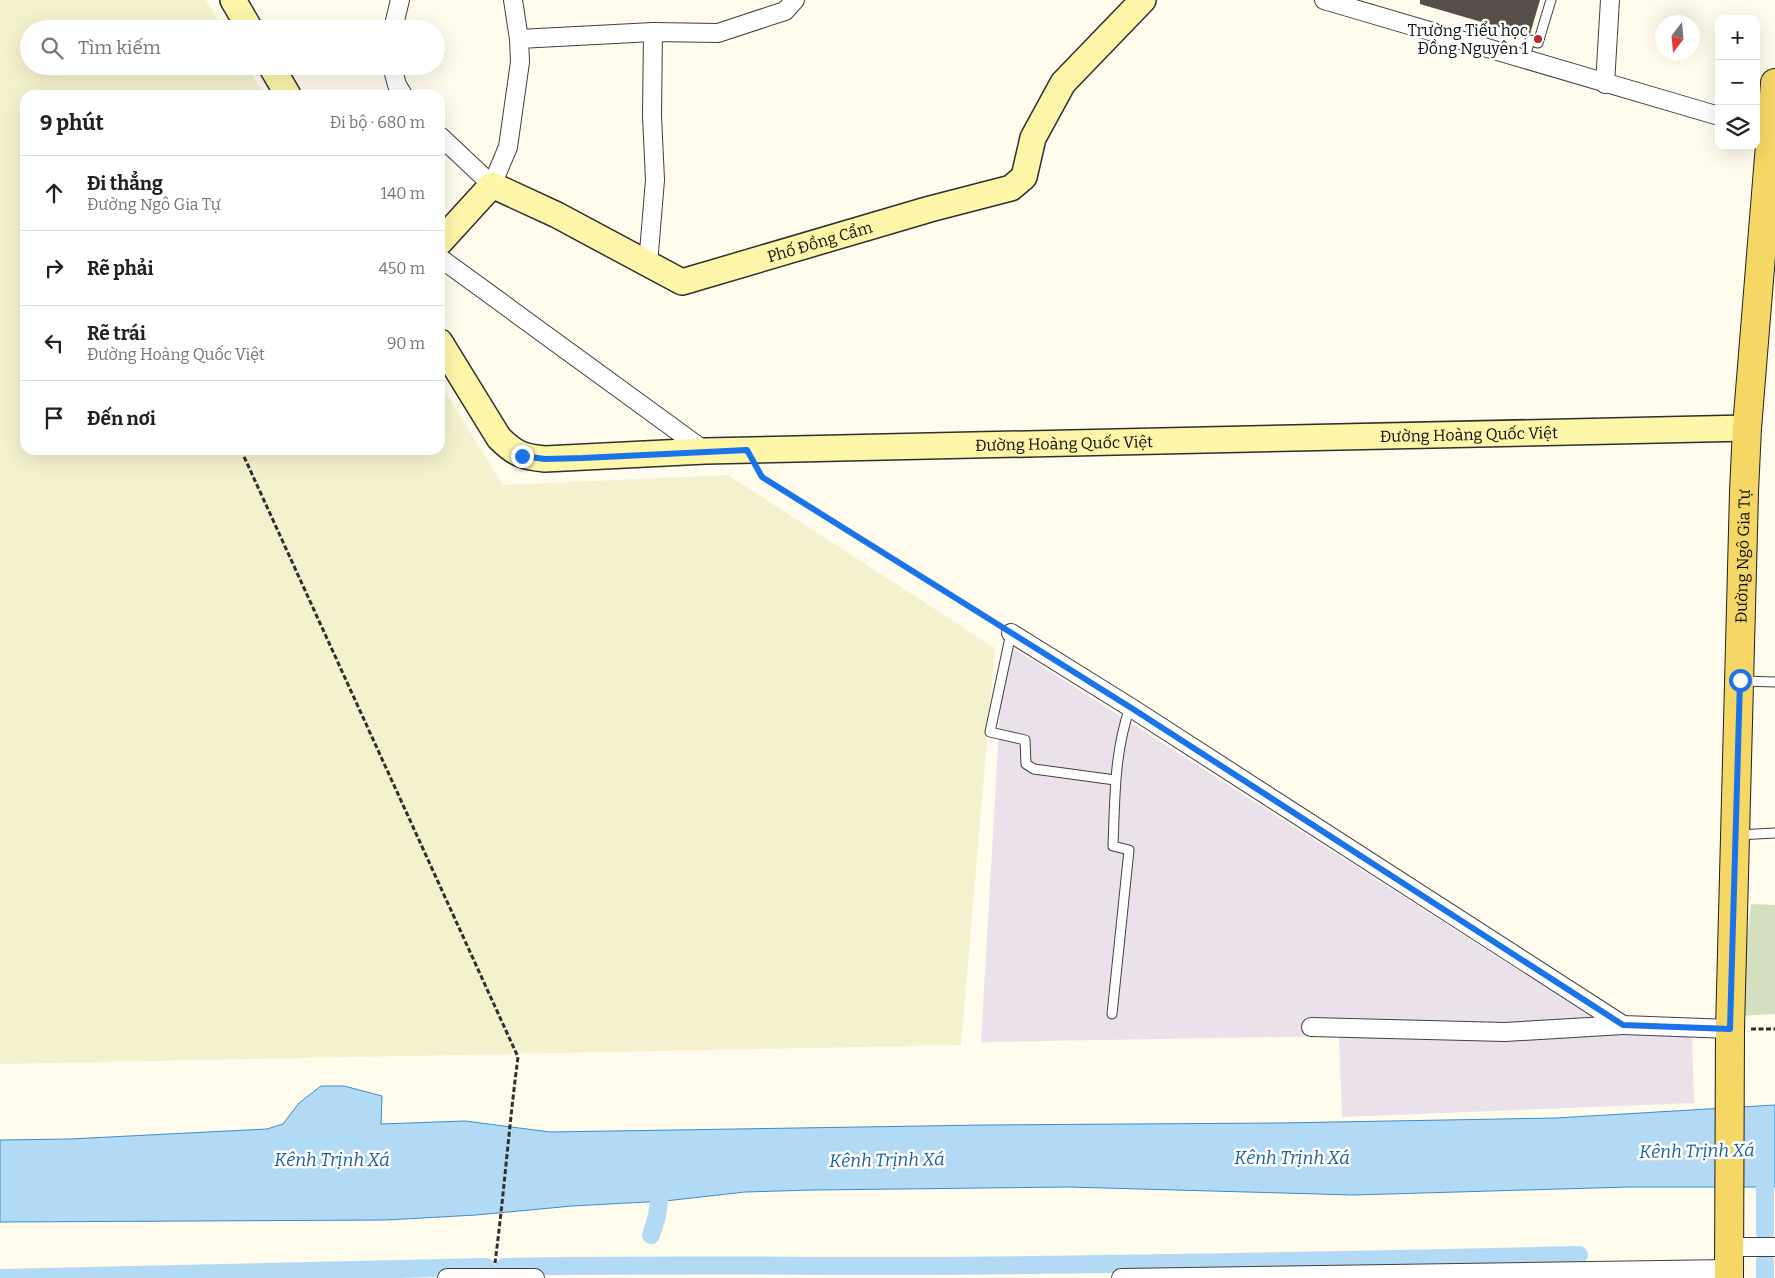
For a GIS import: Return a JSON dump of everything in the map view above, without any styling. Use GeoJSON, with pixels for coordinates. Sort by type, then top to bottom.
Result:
{"type":"FeatureCollection","features":[{"type":"Feature","properties":{"kind":"main road","name":"Đường Ngô Gia Tự"},"geometry":{"type":"LineString","coordinates":[[1729,1265],[1730,1029],[1747,428],[1764,129],[1775,83]]}},
{"type":"Feature","properties":{"kind":"street"},"geometry":{"type":"LineString","coordinates":[[233,0],[245,20]]}},
{"type":"Feature","properties":{"kind":"street"},"geometry":{"type":"LineString","coordinates":[[395,20],[400,0]]}},
{"type":"Feature","properties":{"kind":"street"},"geometry":{"type":"LineString","coordinates":[[445,237],[492,185],[508,147],[520,62],[519,39],[513,0]]}},
{"type":"Feature","properties":{"kind":"street"},"geometry":{"type":"LineString","coordinates":[[519,39],[653,32],[718,33],[785,11],[795,0]]}},
{"type":"Feature","properties":{"kind":"street","name":"Phố Đồng Cẩm"},"geometry":{"type":"LineString","coordinates":[[492,185],[557,216],[682,282],[930,209],[1011,188],[1024,177],[1033,138],[1063,83],[1143,0]]}},
{"type":"Feature","properties":{"kind":"street"},"geometry":{"type":"LineString","coordinates":[[1324,0],[1715,115]]}},
{"type":"Feature","properties":{"kind":"street"},"geometry":{"type":"LineString","coordinates":[[1605,84],[1610,0]]}},
{"type":"Feature","properties":{"kind":"street"},"geometry":{"type":"LineString","coordinates":[[648,264],[654,180],[652,107],[653,32]]}},
{"type":"Feature","properties":{"kind":"street"},"geometry":{"type":"LineString","coordinates":[[276,75],[285,90]]}},
{"type":"Feature","properties":{"kind":"street"},"geometry":{"type":"LineString","coordinates":[[394,75],[400,90]]}},
{"type":"Feature","properties":{"kind":"street"},"geometry":{"type":"LineString","coordinates":[[445,141],[492,185]]}},
{"type":"Feature","properties":{"kind":"street"},"geometry":{"type":"LineString","coordinates":[[445,262],[705,451]]}},
{"type":"Feature","properties":{"kind":"street","name":"Đường Hoàng Quốc Việt"},"geometry":{"type":"LineString","coordinates":[[445,350],[491,428],[509,448],[522,456],[545,459],[705,451],[1747,428]]}},
{"type":"Feature","properties":{"kind":"street"},"geometry":{"type":"LineString","coordinates":[[1011,633],[1130,707],[1623,1025]]}},
{"type":"Feature","properties":{"kind":"street"},"geometry":{"type":"LineString","coordinates":[[1310,1026],[1505,1032],[1623,1025],[1730,1029]]}},
{"type":"Feature","properties":{"kind":"street"},"geometry":{"type":"LineString","coordinates":[[1121,1278],[1729,1265],[1775,1247]]}},
{"type":"Feature","properties":{"kind":"street"},"geometry":{"type":"LineString","coordinates":[[447,1278],[535,1278]]}},
{"type":"Feature","properties":{"kind":"lane"},"geometry":{"type":"LineString","coordinates":[[1524,60],[1530,40],[1538,43],[1551,0]]}},
{"type":"Feature","properties":{"kind":"lane"},"geometry":{"type":"LineString","coordinates":[[1011,633],[990,732],[1025,740],[1026,764],[1028,767],[1115,780]]}},
{"type":"Feature","properties":{"kind":"lane"},"geometry":{"type":"LineString","coordinates":[[1740,680],[1775,682]]}},
{"type":"Feature","properties":{"kind":"lane"},"geometry":{"type":"LineString","coordinates":[[1112,1014],[1129,850],[1113,846],[1115,780],[1122,732],[1130,707]]}},
{"type":"Feature","properties":{"kind":"lane"},"geometry":{"type":"LineString","coordinates":[[1736,836],[1775,833]]}},
{"type":"Feature","properties":{"kind":"path"},"geometry":{"type":"LineString","coordinates":[[747,450],[762,477],[1011,633]]}},
{"type":"Feature","properties":{"kind":"path"},"geometry":{"type":"LineString","coordinates":[[243,455],[518,1057],[494,1277]]}},
{"type":"Feature","properties":{"kind":"shaded area"},"geometry":{"type":"Polygon","coordinates":[[[0,0],[206,0],[218,20],[20,20],[20,75],[252,75],[261,90],[20,90],[20,455],[445,455],[445,391],[503,485],[728,475],[995,648],[961,1045],[0,1064],[0,0]]]}},
{"type":"Feature","properties":{"kind":"shaded area"},"geometry":{"type":"Polygon","coordinates":[[[1004,642],[1617,1033],[1692,1034],[1694,1103],[1342,1117],[1339,1036],[981,1042],[1004,642]]]}},
{"type":"Feature","properties":{"kind":"green space"},"geometry":{"type":"Polygon","coordinates":[[[1751,904],[1775,905],[1775,1014],[1738,1016],[1751,904]]]}},
{"type":"Feature","properties":{"kind":"water","name":"Kênh Trịnh Xá"},"geometry":{"type":"Polygon","coordinates":[[[321,1086],[344,1086],[382,1096],[381,1124],[465,1121],[550,1132],[1556,1118],[1775,1105],[1775,1187],[1629,1187],[1354,1195],[1069,1187],[814,1190],[745,1192],[665,1201],[386,1220],[0,1222],[0,1140],[70,1139],[267,1129],[283,1124],[299,1103],[321,1086]]]}},
{"type":"Feature","properties":{"kind":"building"},"geometry":{"type":"Polygon","coordinates":[[[1420,0],[1540,0],[1530,34],[1526,35],[1420,4],[1420,0]]]}},
{"type":"Feature","properties":{"kind":"waterway"},"geometry":{"type":"LineString","coordinates":[[1765,1163],[1765,1233]]}},
{"type":"Feature","properties":{"kind":"waterway"},"geometry":{"type":"LineString","coordinates":[[651,1235],[657,1216],[662,1179]]}},
{"type":"Feature","properties":{"kind":"waterway"},"geometry":{"type":"LineString","coordinates":[[504,1267],[1076,1265],[1579,1255]]}},
{"type":"Feature","properties":{"kind":"waterway"},"geometry":{"type":"LineString","coordinates":[[1765,1261],[1765,1278]]}},
{"type":"Feature","properties":{"kind":"waterway"},"geometry":{"type":"LineString","coordinates":[[0,1278],[486,1267]]}},
{"type":"Feature","properties":{"kind":"place","name":"Trường Tiểu học Đồng Nguyên 1"},"geometry":{"type":"Point","coordinates":[1538,39]}},
{"type":"Feature","properties":{"kind":"route"},"geometry":{"type":"LineString","coordinates":[[522,456],[545,459],[583,458],[747,450],[762,477],[1133,709],[1623,1025],[1730,1029],[1740,680]]}}]}
